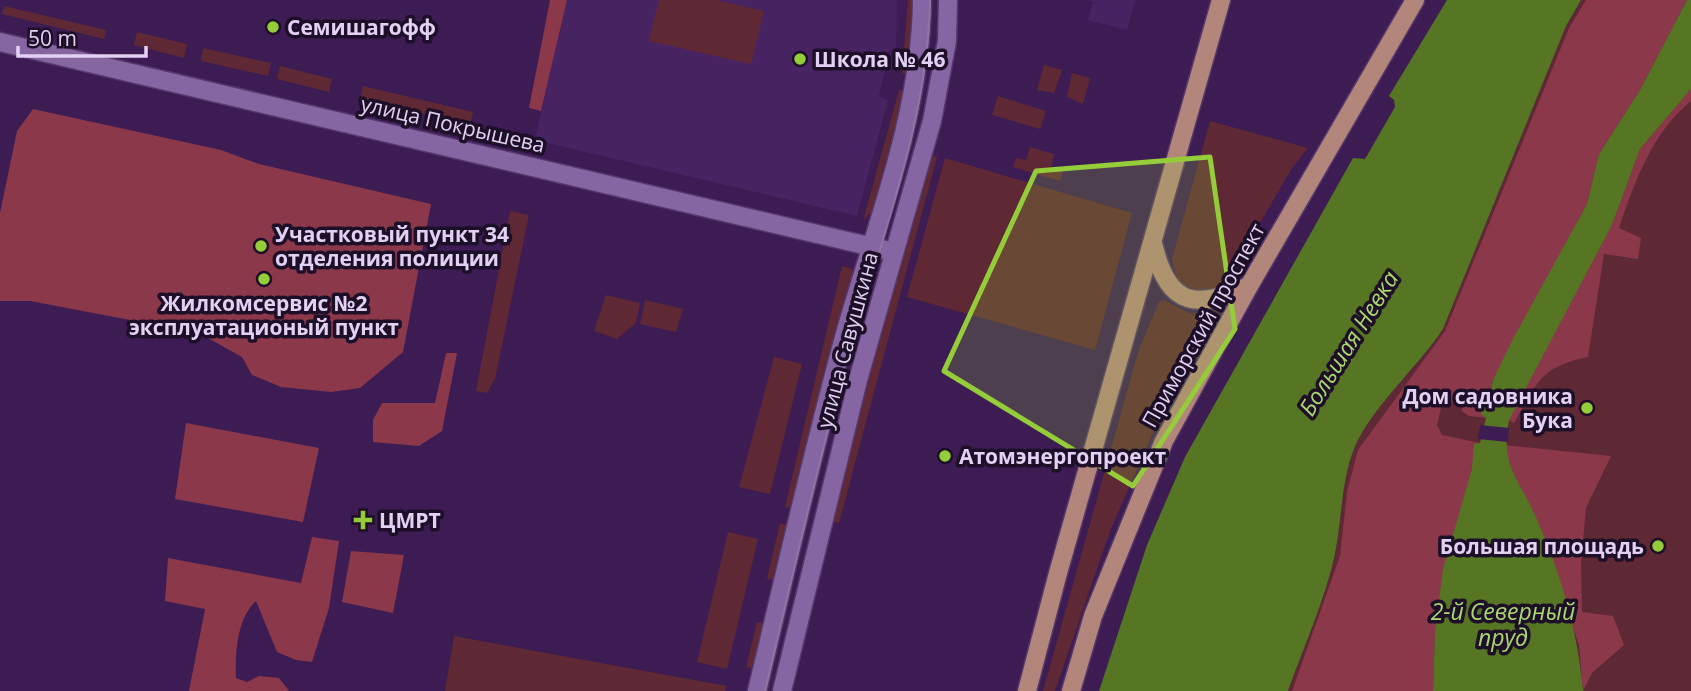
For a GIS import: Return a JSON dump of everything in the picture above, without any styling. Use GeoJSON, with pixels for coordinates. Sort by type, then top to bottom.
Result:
{"type":"FeatureCollection","features":[{"type":"Feature","properties":{"kind":"main road","name":"улица Савушкина"},"geometry":{"type":"LineString","coordinates":[[757,691],[831,387],[915,85],[922,0]]}},
{"type":"Feature","properties":{"kind":"main road","name":"улица Савушкина"},"geometry":{"type":"LineString","coordinates":[[782,691],[858,380],[939,91],[947,41],[948,0]]}},
{"type":"Feature","properties":{"kind":"main road"},"geometry":{"type":"LineString","coordinates":[[1027,691],[1058,573],[1222,0]]}},
{"type":"Feature","properties":{"kind":"main road","name":"Приморский проспект"},"geometry":{"type":"LineString","coordinates":[[1071,691],[1093,616],[1164,441],[1249,286],[1415,0]]}},
{"type":"Feature","properties":{"kind":"main road","name":"улица Покрышева"},"geometry":{"type":"LineString","coordinates":[[0,42],[894,252]]}},
{"type":"Feature","properties":{"kind":"main road"},"geometry":{"type":"LineString","coordinates":[[1154,244],[1165,280],[1188,298],[1219,299],[1249,286]]}},
{"type":"Feature","properties":{"kind":"highlighted area"},"geometry":{"type":"Polygon","coordinates":[[[1210,157],[1235,329],[1133,486],[944,371],[1036,171],[1210,157]]]}},
{"type":"Feature","properties":{"kind":"shaded area"},"geometry":{"type":"Polygon","coordinates":[[[550,0],[567,0],[541,111],[529,108],[550,0]]]}},
{"type":"Feature","properties":{"kind":"shaded area"},"geometry":{"type":"Polygon","coordinates":[[[567,0],[897,0],[896,51],[889,51],[879,96],[888,100],[857,216],[535,140],[567,0]]]}},
{"type":"Feature","properties":{"kind":"shaded area"},"geometry":{"type":"Polygon","coordinates":[[[659,0],[716,0],[764,11],[751,64],[649,41],[659,0]]]}},
{"type":"Feature","properties":{"kind":"shaded area"},"geometry":{"type":"Polygon","coordinates":[[[908,0],[915,0],[911,74],[902,73],[908,0]]]}},
{"type":"Feature","properties":{"kind":"shaded area"},"geometry":{"type":"Polygon","coordinates":[[[1087,0],[1135,0],[1127,30],[1088,20],[1093,2],[1087,0]]]}},
{"type":"Feature","properties":{"kind":"shaded area"},"geometry":{"type":"Polygon","coordinates":[[[1581,0],[1691,0],[1691,691],[1288,691],[1331,571],[1347,474],[1354,449],[1371,419],[1443,329],[1566,26],[1581,0]]]}},
{"type":"Feature","properties":{"kind":"shaded area"},"geometry":{"type":"Polygon","coordinates":[[[1586,0],[1687,0],[1640,90],[1599,154],[1587,204],[1493,380],[1486,418],[1469,416],[1462,411],[1462,405],[1443,400],[1437,425],[1442,435],[1480,443],[1435,632],[1433,691],[1292,691],[1340,556],[1347,492],[1358,450],[1445,331],[1569,28],[1586,0]]]}},
{"type":"Feature","properties":{"kind":"shaded area"},"geometry":{"type":"Polygon","coordinates":[[[4,6],[106,30],[104,39],[2,14],[4,6]]]}},
{"type":"Feature","properties":{"kind":"shaded area"},"geometry":{"type":"Polygon","coordinates":[[[137,32],[187,44],[184,58],[134,45],[137,32]]]}},
{"type":"Feature","properties":{"kind":"shaded area"},"geometry":{"type":"Polygon","coordinates":[[[203,48],[271,63],[268,76],[201,61],[203,48]]]}},
{"type":"Feature","properties":{"kind":"shaded area"},"geometry":{"type":"Polygon","coordinates":[[[1044,65],[1062,70],[1054,93],[1037,90],[1044,65]]]}},
{"type":"Feature","properties":{"kind":"shaded area"},"geometry":{"type":"Polygon","coordinates":[[[280,66],[332,79],[329,92],[277,79],[280,66]]]}},
{"type":"Feature","properties":{"kind":"shaded area"},"geometry":{"type":"Polygon","coordinates":[[[1072,73],[1090,78],[1083,104],[1067,97],[1072,73]]]}},
{"type":"Feature","properties":{"kind":"shaded area"},"geometry":{"type":"Polygon","coordinates":[[[363,86],[473,112],[470,125],[360,99],[363,86]]]}},
{"type":"Feature","properties":{"kind":"shaded area"},"geometry":{"type":"Polygon","coordinates":[[[1691,89],[1691,101],[1666,127],[1646,159],[1619,228],[1641,238],[1638,259],[1604,254],[1588,357],[1549,372],[1535,387],[1514,423],[1508,420],[1612,225],[1640,149],[1691,89]]]}},
{"type":"Feature","properties":{"kind":"shaded area"},"geometry":{"type":"Polygon","coordinates":[[[899,90],[908,92],[875,208],[863,221],[899,90]]]}},
{"type":"Feature","properties":{"kind":"shaded area"},"geometry":{"type":"Polygon","coordinates":[[[998,96],[1046,111],[1040,129],[992,115],[998,96]]]}},
{"type":"Feature","properties":{"kind":"shaded area"},"geometry":{"type":"Polygon","coordinates":[[[33,109],[221,150],[259,164],[431,204],[403,352],[360,388],[331,392],[281,387],[252,375],[242,357],[199,333],[30,301],[0,301],[0,213],[17,131],[33,109]]]}},
{"type":"Feature","properties":{"kind":"shaded area"},"geometry":{"type":"Polygon","coordinates":[[[1210,121],[1308,148],[1292,168],[1224,285],[1201,292],[1178,283],[1172,259],[1210,121]]]}},
{"type":"Feature","properties":{"kind":"shaded area"},"geometry":{"type":"Polygon","coordinates":[[[1030,147],[1054,154],[1051,168],[1063,171],[1060,181],[1013,167],[1016,158],[1026,160],[1030,147]]]}},
{"type":"Feature","properties":{"kind":"shaded area"},"geometry":{"type":"Polygon","coordinates":[[[928,155],[937,157],[839,523],[829,521],[864,382],[928,155]]]}},
{"type":"Feature","properties":{"kind":"shaded area"},"geometry":{"type":"Polygon","coordinates":[[[945,158],[1132,213],[1095,350],[907,297],[945,158]]]}},
{"type":"Feature","properties":{"kind":"shaded area"},"geometry":{"type":"Polygon","coordinates":[[[510,211],[529,215],[495,379],[487,393],[476,391],[510,211]]]}},
{"type":"Feature","properties":{"kind":"shaded area"},"geometry":{"type":"Polygon","coordinates":[[[842,266],[852,269],[854,274],[794,508],[785,507],[842,266]]]}},
{"type":"Feature","properties":{"kind":"shaded area"},"geometry":{"type":"Polygon","coordinates":[[[606,295],[640,303],[636,323],[617,339],[594,331],[606,295]]]}},
{"type":"Feature","properties":{"kind":"shaded area"},"geometry":{"type":"Polygon","coordinates":[[[645,300],[683,309],[676,332],[640,324],[645,300]]]}},
{"type":"Feature","properties":{"kind":"shaded area"},"geometry":{"type":"Polygon","coordinates":[[[1164,300],[1187,312],[1211,317],[1212,322],[1152,435],[1110,531],[1055,691],[1043,691],[1139,349],[1159,302],[1164,300]]]}},
{"type":"Feature","properties":{"kind":"shaded area"},"geometry":{"type":"Polygon","coordinates":[[[446,353],[457,353],[442,431],[419,446],[373,442],[373,420],[382,403],[435,403],[446,353]]]}},
{"type":"Feature","properties":{"kind":"shaded area"},"geometry":{"type":"Polygon","coordinates":[[[774,357],[802,364],[770,494],[739,487],[774,357]]]}},
{"type":"Feature","properties":{"kind":"shaded area"},"geometry":{"type":"Polygon","coordinates":[[[186,423],[319,448],[303,522],[175,499],[186,423]]]}},
{"type":"Feature","properties":{"kind":"shaded area"},"geometry":{"type":"Polygon","coordinates":[[[1504,445],[1611,456],[1586,508],[1581,563],[1582,612],[1613,616],[1624,645],[1592,673],[1583,691],[1579,645],[1534,513],[1516,482],[1504,445]]]}},
{"type":"Feature","properties":{"kind":"shaded area"},"geometry":{"type":"Polygon","coordinates":[[[780,523],[790,527],[777,581],[767,578],[780,523]]]}},
{"type":"Feature","properties":{"kind":"shaded area"},"geometry":{"type":"Polygon","coordinates":[[[728,532],[758,539],[727,669],[697,662],[728,532]]]}},
{"type":"Feature","properties":{"kind":"shaded area"},"geometry":{"type":"Polygon","coordinates":[[[312,537],[339,541],[329,608],[312,662],[296,660],[277,652],[256,601],[245,617],[237,648],[236,678],[247,682],[259,676],[279,678],[289,691],[189,691],[205,609],[165,601],[168,558],[301,583],[312,537]]]}},
{"type":"Feature","properties":{"kind":"shaded area"},"geometry":{"type":"Polygon","coordinates":[[[351,551],[404,555],[393,613],[342,602],[351,551]]]}},
{"type":"Feature","properties":{"kind":"shaded area"},"geometry":{"type":"Polygon","coordinates":[[[757,622],[766,624],[756,669],[746,667],[757,622]]]}},
{"type":"Feature","properties":{"kind":"shaded area"},"geometry":{"type":"Polygon","coordinates":[[[454,636],[727,686],[725,691],[445,691],[454,636]]]}},
{"type":"Feature","properties":{"kind":"water","name":"Большая Невка"},"geometry":{"type":"Polygon","coordinates":[[[1447,0],[1581,0],[1566,26],[1443,329],[1371,419],[1354,449],[1347,474],[1331,571],[1288,691],[1099,691],[1147,545],[1185,457],[1353,158],[1365,159],[1395,107],[1394,100],[1389,96],[1447,0]]]}},
{"type":"Feature","properties":{"kind":"water","name":"2-й Северный пруд"},"geometry":{"type":"Polygon","coordinates":[[[1687,0],[1691,0],[1691,89],[1640,149],[1612,225],[1509,420],[1509,460],[1535,515],[1560,579],[1577,646],[1583,691],[1433,691],[1435,632],[1443,569],[1472,469],[1474,444],[1480,443],[1486,418],[1481,414],[1483,405],[1489,401],[1493,380],[1514,337],[1587,204],[1599,154],[1640,90],[1687,0]]]}},
{"type":"Feature","properties":{"kind":"pier"},"geometry":{"type":"Polygon","coordinates":[[[1480,425],[1509,428],[1508,442],[1478,439],[1480,425]]]}},
{"type":"Feature","properties":{"kind":"tram line"},"geometry":{"type":"LineString","coordinates":[[765,691],[842,376],[910,143],[927,48],[930,0]]}},
{"type":"Feature","properties":{"kind":"place","name":"Семишагофф"},"geometry":{"type":"Point","coordinates":[273,27]}},
{"type":"Feature","properties":{"kind":"place","name":"Школа № 46"},"geometry":{"type":"Point","coordinates":[800,59]}},
{"type":"Feature","properties":{"kind":"place","name":"Участковый пункт 34 отделения полиции"},"geometry":{"type":"Point","coordinates":[261,246]}},
{"type":"Feature","properties":{"kind":"place","name":"Жилкомсервис №2 эксплуатационый пункт"},"geometry":{"type":"Point","coordinates":[264,279]}},
{"type":"Feature","properties":{"kind":"place","name":"Дом садовника Бука"},"geometry":{"type":"Point","coordinates":[1587,408]}},
{"type":"Feature","properties":{"kind":"place","name":"Атомэнергопроект"},"geometry":{"type":"Point","coordinates":[945,456]}},
{"type":"Feature","properties":{"kind":"place","name":"ЦМРТ"},"geometry":{"type":"Point","coordinates":[363,520]}},
{"type":"Feature","properties":{"kind":"place","name":"Большая площадь"},"geometry":{"type":"Point","coordinates":[1658,546]}}]}
